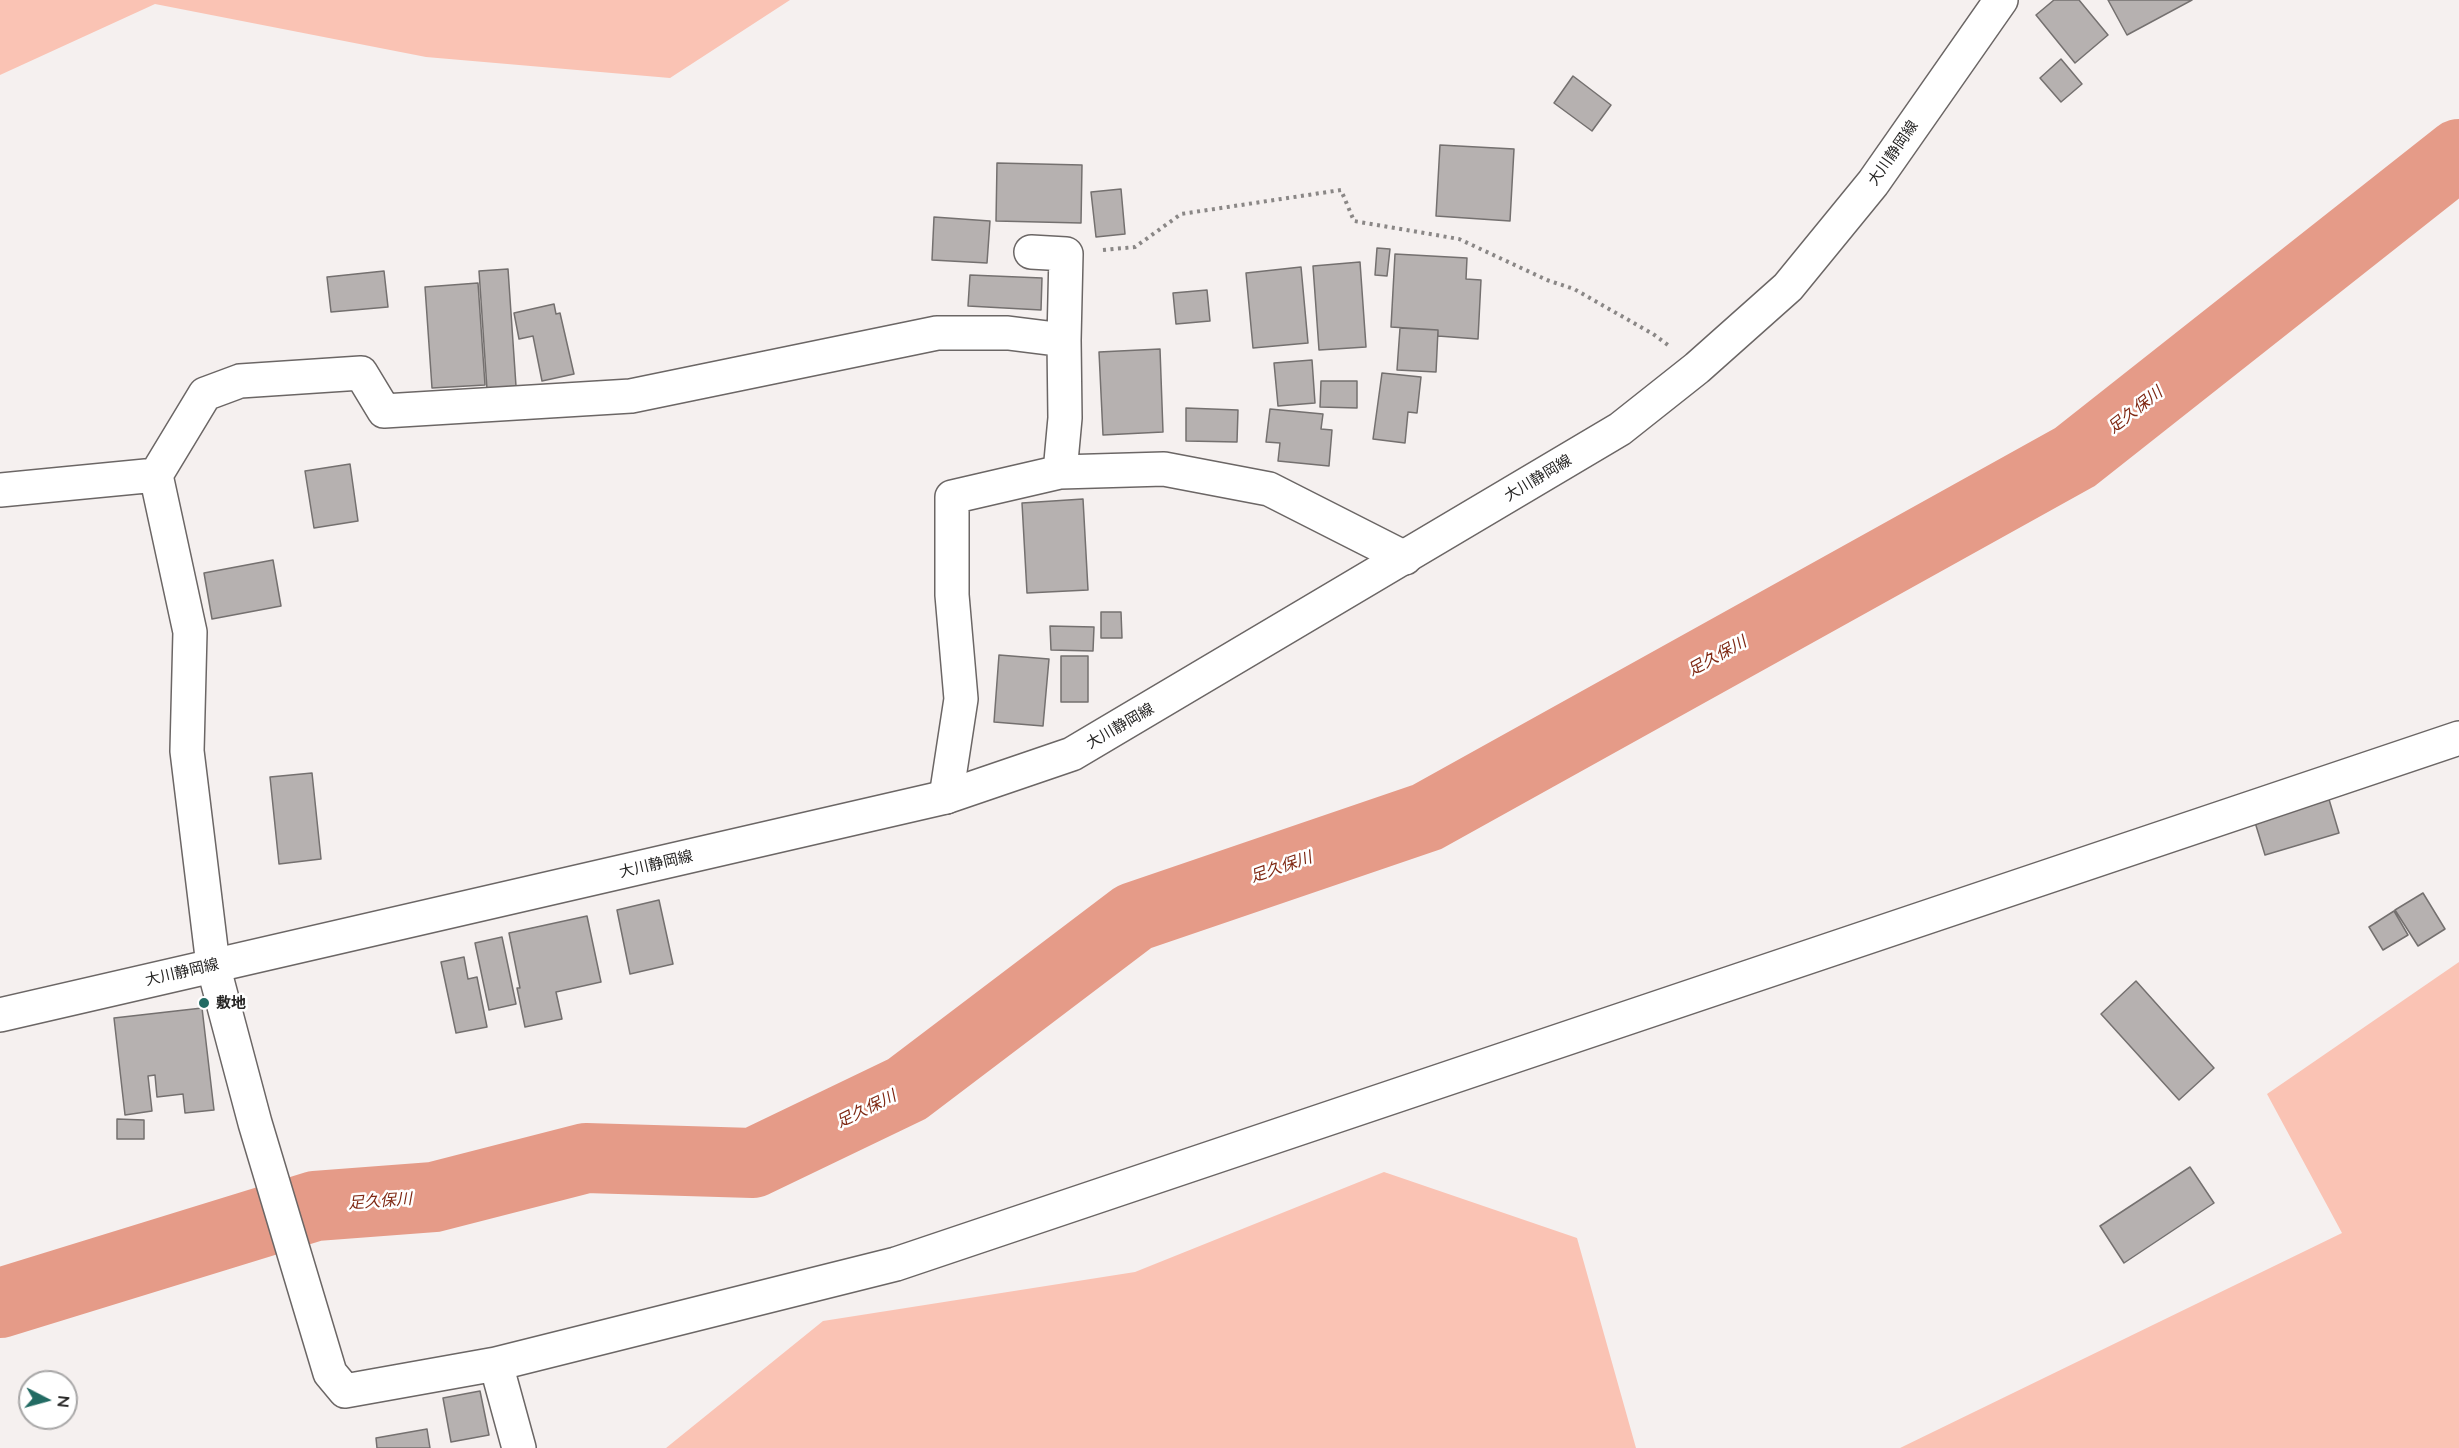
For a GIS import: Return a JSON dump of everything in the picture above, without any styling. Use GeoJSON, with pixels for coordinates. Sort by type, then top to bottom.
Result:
{"type":"FeatureCollection","features":[{"type":"Feature","properties":{"kind":"street","name":"大川静岡線"},"geometry":{"type":"LineString","coordinates":[[0,1015],[946,797],[1072,754],[1620,429],[1697,368],[1795,278],[1873,183],[2001,0]]}},
{"type":"Feature","properties":{"kind":"street"},"geometry":{"type":"LineString","coordinates":[[1031,252],[1066,254],[1065,418],[1060,472]]}},
{"type":"Feature","properties":{"kind":"street"},"geometry":{"type":"LineString","coordinates":[[1064,340],[1008,333],[937,333],[631,396],[384,411],[361,373],[240,381],[205,394],[156,475],[190,632],[187,751],[213,965],[255,1123],[330,1373],[345,1391],[496,1364],[896,1264],[2459,738]]}},
{"type":"Feature","properties":{"kind":"street"},"geometry":{"type":"LineString","coordinates":[[946,797],[961,699],[952,595],[952,497],[1060,472],[1164,470],[1269,489],[1405,558]]}},
{"type":"Feature","properties":{"kind":"street"},"geometry":{"type":"LineString","coordinates":[[0,490],[156,475]]}},
{"type":"Feature","properties":{"kind":"street"},"geometry":{"type":"LineString","coordinates":[[496,1364],[519,1448]]}},
{"type":"Feature","properties":{"kind":"path"},"geometry":{"type":"LineString","coordinates":[[1066,254],[1135,247],[1181,214],[1341,190],[1354,221],[1459,239],[1547,280],[1574,289],[1653,334],[1697,368]]}},
{"type":"Feature","properties":{"kind":"shaded area"},"geometry":{"type":"Polygon","coordinates":[[[0,0],[790,0],[670,78],[426,57],[155,4],[0,75],[0,0]]]}},
{"type":"Feature","properties":{"kind":"shaded area"},"geometry":{"type":"Polygon","coordinates":[[[2459,962],[2459,1448],[1900,1448],[2342,1233],[2267,1094],[2459,962]]]}},
{"type":"Feature","properties":{"kind":"shaded area"},"geometry":{"type":"Polygon","coordinates":[[[1384,1172],[1577,1238],[1636,1448],[666,1448],[823,1321],[1135,1272],[1384,1172]]]}},
{"type":"Feature","properties":{"kind":"building"},"geometry":{"type":"Polygon","coordinates":[[[2054,0],[2079,0],[2108,35],[2075,63],[2036,15],[2054,0]]]}},
{"type":"Feature","properties":{"kind":"building"},"geometry":{"type":"Polygon","coordinates":[[[2108,0],[2192,0],[2127,35],[2108,0]]]}},
{"type":"Feature","properties":{"kind":"building"},"geometry":{"type":"Polygon","coordinates":[[[2061,59],[2082,84],[2061,102],[2040,78],[2061,59]]]}},
{"type":"Feature","properties":{"kind":"building"},"geometry":{"type":"Polygon","coordinates":[[[1573,76],[1611,105],[1592,131],[1554,103],[1573,76]]]}},
{"type":"Feature","properties":{"kind":"building"},"geometry":{"type":"Polygon","coordinates":[[[1440,145],[1514,149],[1510,221],[1436,216],[1440,145]]]}},
{"type":"Feature","properties":{"kind":"building"},"geometry":{"type":"Polygon","coordinates":[[[997,163],[1082,165],[1081,223],[996,221],[997,163]]]}},
{"type":"Feature","properties":{"kind":"building"},"geometry":{"type":"Polygon","coordinates":[[[1121,189],[1125,234],[1096,237],[1091,192],[1121,189]]]}},
{"type":"Feature","properties":{"kind":"building"},"geometry":{"type":"Polygon","coordinates":[[[934,217],[990,221],[987,263],[932,260],[934,217]]]}},
{"type":"Feature","properties":{"kind":"building"},"geometry":{"type":"Polygon","coordinates":[[[1377,248],[1390,249],[1387,276],[1375,275],[1377,248]]]}},
{"type":"Feature","properties":{"kind":"building"},"geometry":{"type":"Polygon","coordinates":[[[1395,254],[1467,258],[1466,279],[1481,280],[1478,339],[1438,336],[1438,330],[1391,327],[1395,254]]]}},
{"type":"Feature","properties":{"kind":"building"},"geometry":{"type":"Polygon","coordinates":[[[1360,262],[1366,347],[1319,350],[1313,266],[1360,262]]]}},
{"type":"Feature","properties":{"kind":"building"},"geometry":{"type":"Polygon","coordinates":[[[1301,267],[1308,343],[1253,348],[1246,273],[1301,267]]]}},
{"type":"Feature","properties":{"kind":"building"},"geometry":{"type":"Polygon","coordinates":[[[508,269],[516,386],[487,389],[479,271],[508,269]]]}},
{"type":"Feature","properties":{"kind":"building"},"geometry":{"type":"Polygon","coordinates":[[[384,271],[388,307],[331,312],[327,277],[384,271]]]}},
{"type":"Feature","properties":{"kind":"building"},"geometry":{"type":"Polygon","coordinates":[[[970,275],[1042,278],[1041,310],[968,306],[970,275]]]}},
{"type":"Feature","properties":{"kind":"building"},"geometry":{"type":"Polygon","coordinates":[[[478,283],[485,385],[432,388],[425,287],[478,283]]]}},
{"type":"Feature","properties":{"kind":"building"},"geometry":{"type":"Polygon","coordinates":[[[1207,290],[1210,321],[1176,324],[1173,293],[1207,290]]]}},
{"type":"Feature","properties":{"kind":"building"},"geometry":{"type":"Polygon","coordinates":[[[554,304],[556,314],[560,313],[574,374],[542,381],[533,336],[519,339],[514,313],[554,304]]]}},
{"type":"Feature","properties":{"kind":"building"},"geometry":{"type":"Polygon","coordinates":[[[1400,328],[1438,330],[1436,372],[1397,370],[1400,328]]]}},
{"type":"Feature","properties":{"kind":"building"},"geometry":{"type":"Polygon","coordinates":[[[1160,349],[1163,432],[1103,435],[1099,352],[1160,349]]]}},
{"type":"Feature","properties":{"kind":"building"},"geometry":{"type":"Polygon","coordinates":[[[1312,360],[1315,403],[1278,406],[1274,363],[1312,360]]]}},
{"type":"Feature","properties":{"kind":"building"},"geometry":{"type":"Polygon","coordinates":[[[1382,373],[1421,377],[1417,413],[1408,412],[1405,443],[1373,439],[1382,373]]]}},
{"type":"Feature","properties":{"kind":"building"},"geometry":{"type":"Polygon","coordinates":[[[1321,381],[1357,381],[1357,408],[1320,407],[1321,381]]]}},
{"type":"Feature","properties":{"kind":"building"},"geometry":{"type":"Polygon","coordinates":[[[1186,408],[1238,410],[1237,442],[1186,441],[1186,408]]]}},
{"type":"Feature","properties":{"kind":"building"},"geometry":{"type":"Polygon","coordinates":[[[1270,409],[1323,414],[1321,429],[1332,430],[1329,466],[1278,461],[1280,443],[1266,442],[1270,409]]]}},
{"type":"Feature","properties":{"kind":"building"},"geometry":{"type":"Polygon","coordinates":[[[350,464],[358,521],[314,528],[305,471],[350,464]]]}},
{"type":"Feature","properties":{"kind":"building"},"geometry":{"type":"Polygon","coordinates":[[[1083,499],[1088,590],[1027,593],[1022,503],[1083,499]]]}},
{"type":"Feature","properties":{"kind":"building"},"geometry":{"type":"Polygon","coordinates":[[[273,560],[281,606],[212,619],[204,573],[273,560]]]}},
{"type":"Feature","properties":{"kind":"building"},"geometry":{"type":"Polygon","coordinates":[[[1101,612],[1121,612],[1122,638],[1101,638],[1101,612]]]}},
{"type":"Feature","properties":{"kind":"building"},"geometry":{"type":"Polygon","coordinates":[[[1050,626],[1094,627],[1093,651],[1051,650],[1050,626]]]}},
{"type":"Feature","properties":{"kind":"building"},"geometry":{"type":"Polygon","coordinates":[[[999,655],[1049,659],[1043,726],[994,722],[999,655]]]}},
{"type":"Feature","properties":{"kind":"building"},"geometry":{"type":"Polygon","coordinates":[[[1061,656],[1088,656],[1088,702],[1061,702],[1061,656]]]}},
{"type":"Feature","properties":{"kind":"building"},"geometry":{"type":"Polygon","coordinates":[[[312,773],[321,859],[279,864],[270,777],[312,773]]]}},
{"type":"Feature","properties":{"kind":"building"},"geometry":{"type":"Polygon","coordinates":[[[2328,796],[2339,833],[2265,855],[2254,819],[2328,796]]]}},
{"type":"Feature","properties":{"kind":"building"},"geometry":{"type":"Polygon","coordinates":[[[2423,893],[2445,929],[2418,946],[2395,910],[2423,893]]]}},
{"type":"Feature","properties":{"kind":"building"},"geometry":{"type":"Polygon","coordinates":[[[659,900],[673,964],[630,974],[617,910],[659,900]]]}},
{"type":"Feature","properties":{"kind":"building"},"geometry":{"type":"Polygon","coordinates":[[[2394,911],[2408,935],[2383,950],[2369,927],[2394,911]]]}},
{"type":"Feature","properties":{"kind":"building"},"geometry":{"type":"Polygon","coordinates":[[[587,916],[601,982],[556,992],[562,1019],[525,1027],[509,933],[587,916]]]}},
{"type":"Feature","properties":{"kind":"building"},"geometry":{"type":"Polygon","coordinates":[[[502,937],[516,1004],[489,1010],[475,943],[502,937]]]}},
{"type":"Feature","properties":{"kind":"building"},"geometry":{"type":"Polygon","coordinates":[[[464,957],[468,979],[477,977],[487,1027],[456,1033],[441,962],[464,957]]]}},
{"type":"Feature","properties":{"kind":"building"},"geometry":{"type":"Polygon","coordinates":[[[2136,981],[2214,1068],[2179,1100],[2101,1014],[2136,981]]]}},
{"type":"Feature","properties":{"kind":"building"},"geometry":{"type":"Polygon","coordinates":[[[202,1008],[214,1110],[185,1113],[183,1094],[157,1097],[155,1075],[148,1076],[152,1111],[125,1115],[114,1018],[202,1008]]]}},
{"type":"Feature","properties":{"kind":"building"},"geometry":{"type":"Polygon","coordinates":[[[117,1119],[144,1120],[144,1139],[117,1139],[117,1119]]]}},
{"type":"Feature","properties":{"kind":"building"},"geometry":{"type":"Polygon","coordinates":[[[2190,1167],[2214,1203],[2124,1263],[2100,1226],[2190,1167]]]}},
{"type":"Feature","properties":{"kind":"building"},"geometry":{"type":"Polygon","coordinates":[[[480,1391],[489,1435],[451,1442],[443,1398],[480,1391]]]}},
{"type":"Feature","properties":{"kind":"building"},"geometry":{"type":"Polygon","coordinates":[[[427,1429],[430,1448],[377,1448],[376,1438],[427,1429]]]}},
{"type":"Feature","properties":{"kind":"waterway","name":"足久保川"},"geometry":{"type":"LineString","coordinates":[[0,1303],[315,1206],[434,1197],[586,1158],[753,1163],[907,1089],[1134,917],[1427,817],[2075,457],[2459,154]]}},
{"type":"Feature","properties":{"kind":"place","name":"敷地"},"geometry":{"type":"Point","coordinates":[204,1003]}}]}
